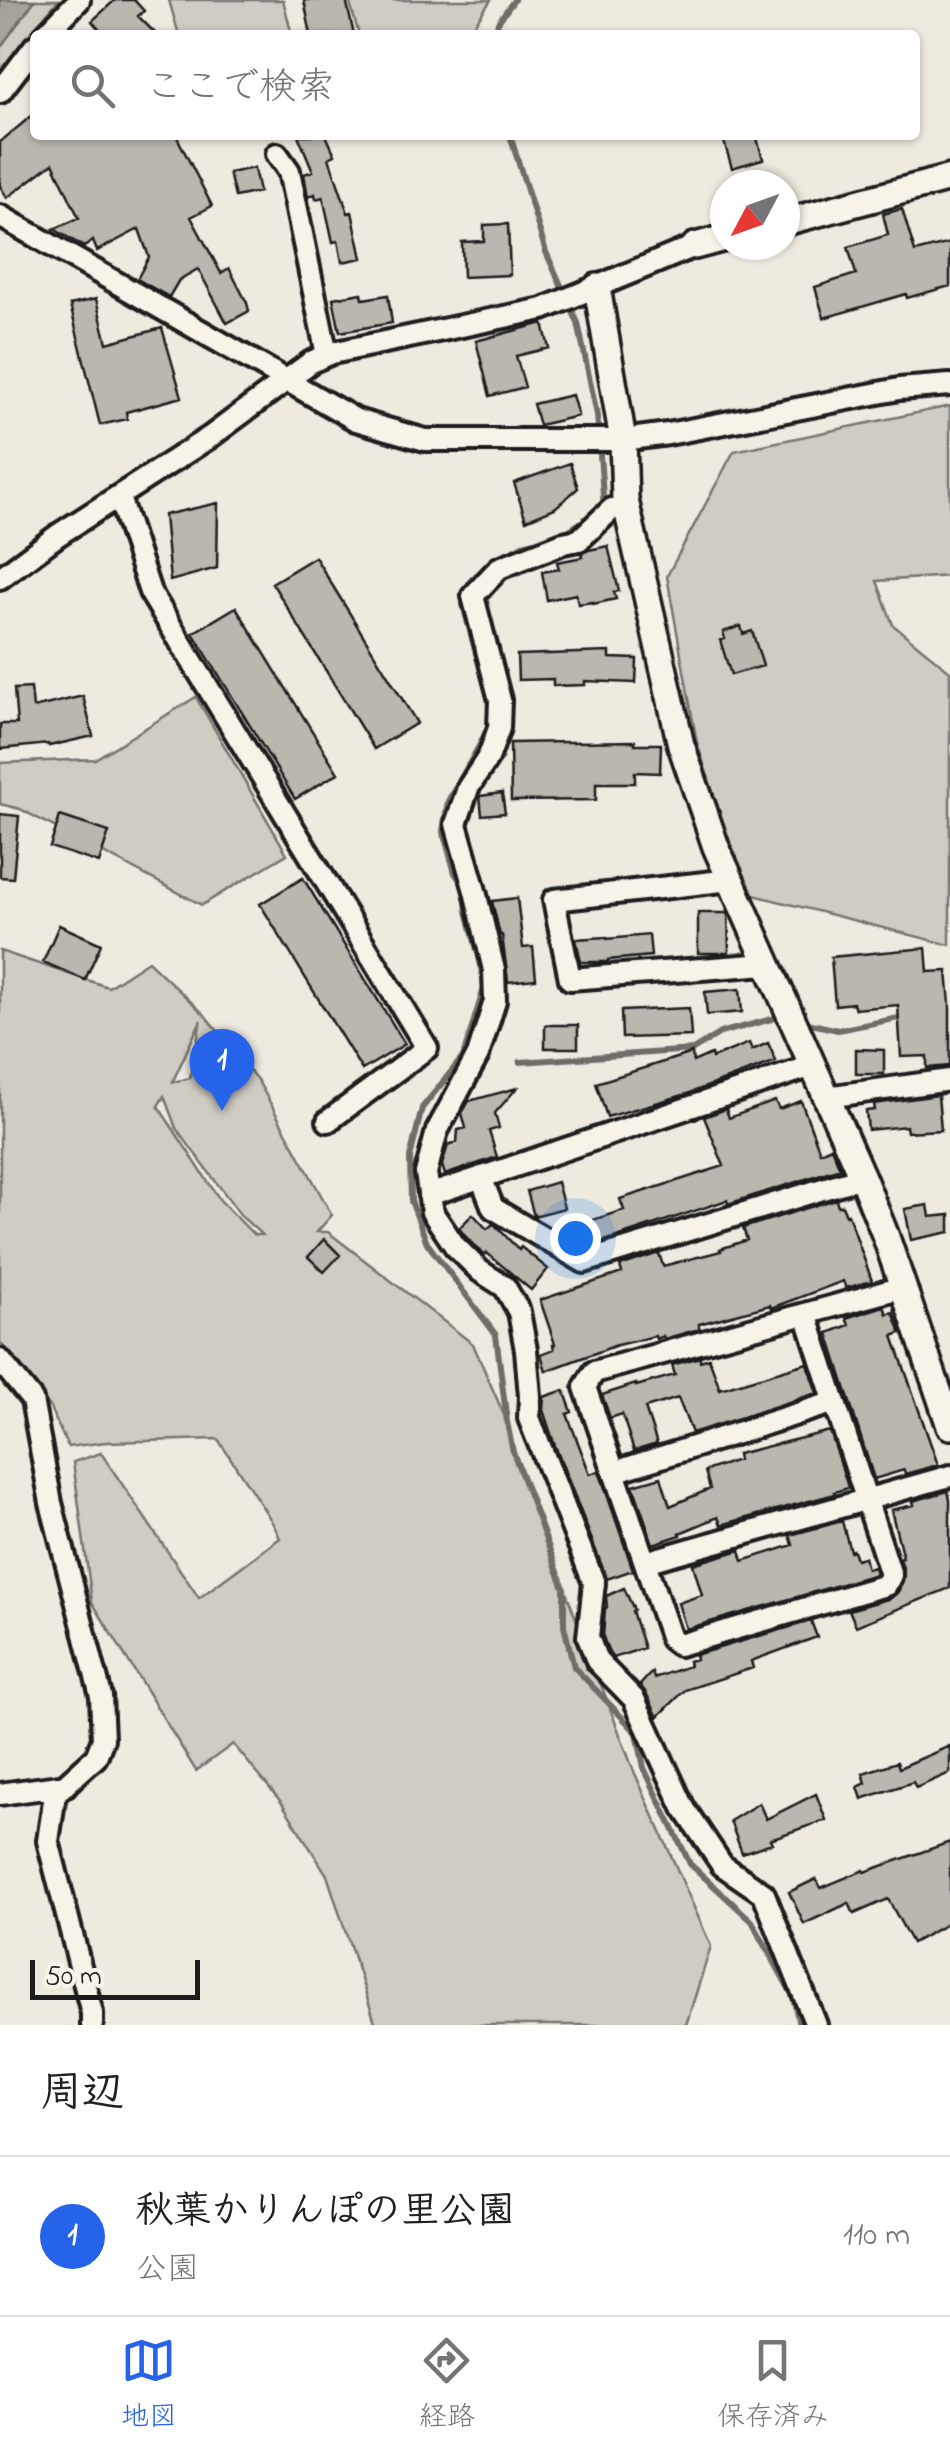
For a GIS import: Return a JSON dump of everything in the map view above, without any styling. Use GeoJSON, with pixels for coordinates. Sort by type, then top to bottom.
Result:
{"type":"FeatureCollection","features":[{"type":"Feature","properties":{"kind":"street"},"geometry":{"type":"LineString","coordinates":[[50,30],[79,0]]}},
{"type":"Feature","properties":{"kind":"street"},"geometry":{"type":"LineString","coordinates":[[0,92],[30,53]]}},
{"type":"Feature","properties":{"kind":"street"},"geometry":{"type":"LineString","coordinates":[[277,154],[289,171],[327,355]]}},
{"type":"Feature","properties":{"kind":"street"},"geometry":{"type":"LineString","coordinates":[[800,218],[950,178]]}},
{"type":"Feature","properties":{"kind":"street"},"geometry":{"type":"LineString","coordinates":[[0,216],[356,420],[425,440],[619,440],[898,390],[950,385]]}},
{"type":"Feature","properties":{"kind":"street"},"geometry":{"type":"LineString","coordinates":[[0,578],[58,535],[210,437],[311,362],[327,355],[552,306],[710,242]]}},
{"type":"Feature","properties":{"kind":"street"},"geometry":{"type":"LineString","coordinates":[[589,290],[619,440],[628,508],[681,745],[716,847],[862,1177],[950,1426]]}},
{"type":"Feature","properties":{"kind":"street"},"geometry":{"type":"LineString","coordinates":[[119,496],[150,592],[427,1048],[328,1121]]}},
{"type":"Feature","properties":{"kind":"street"},"geometry":{"type":"LineString","coordinates":[[628,508],[612,509],[579,540],[499,568],[474,596],[500,700],[498,728],[489,756],[468,788],[456,824],[494,970],[495,1001],[478,1054],[437,1131],[426,1173],[432,1212],[480,1271],[505,1287],[519,1312],[526,1350],[529,1418],[594,1583],[588,1637],[597,1661],[634,1699],[684,1808],[722,1866],[764,1894],[816,2025]]}},
{"type":"Feature","properties":{"kind":"street"},"geometry":{"type":"LineString","coordinates":[[731,880],[554,900],[570,980],[768,964]]}},
{"type":"Feature","properties":{"kind":"street"},"geometry":{"type":"LineString","coordinates":[[430,1195],[812,1066]]}},
{"type":"Feature","properties":{"kind":"street"},"geometry":{"type":"LineString","coordinates":[[826,1097],[950,1080]]}},
{"type":"Feature","properties":{"kind":"street"},"geometry":{"type":"LineString","coordinates":[[481,1177],[493,1208],[584,1262],[862,1177]]}},
{"type":"Feature","properties":{"kind":"street"},"geometry":{"type":"LineString","coordinates":[[806,1314],[891,1576],[886,1585],[679,1645],[671,1639],[585,1387],[594,1372],[903,1287]]}},
{"type":"Feature","properties":{"kind":"street"},"geometry":{"type":"LineString","coordinates":[[0,1360],[32,1400],[50,1503],[101,1696],[103,1739],[96,1757],[55,1794],[48,1841],[92,2025]]}},
{"type":"Feature","properties":{"kind":"street"},"geometry":{"type":"LineString","coordinates":[[614,1472],[835,1402]]}},
{"type":"Feature","properties":{"kind":"street"},"geometry":{"type":"LineString","coordinates":[[645,1562],[950,1476]]}},
{"type":"Feature","properties":{"kind":"street"},"geometry":{"type":"LineString","coordinates":[[0,1794],[66,1785]]}},
{"type":"Feature","properties":{"kind":"shaded area"},"geometry":{"type":"Polygon","coordinates":[[[0,0],[58,0],[30,30],[0,71],[0,0]]]}},
{"type":"Feature","properties":{"kind":"shaded area"},"geometry":{"type":"Polygon","coordinates":[[[0,0],[35,0],[0,48],[0,0]]]}},
{"type":"Feature","properties":{"kind":"shaded area"},"geometry":{"type":"Polygon","coordinates":[[[169,0],[283,0],[291,30],[178,30],[169,0]]]}},
{"type":"Feature","properties":{"kind":"shaded area"},"geometry":{"type":"Polygon","coordinates":[[[349,0],[491,0],[470,30],[358,30],[349,0]]]}},
{"type":"Feature","properties":{"kind":"shaded area"},"geometry":{"type":"Polygon","coordinates":[[[950,406],[950,576],[877,581],[893,625],[950,671],[950,945],[746,893],[697,743],[667,576],[734,451],[950,406]]]}},
{"type":"Feature","properties":{"kind":"shaded area"},"geometry":{"type":"Polygon","coordinates":[[[196,697],[287,854],[202,905],[20,809],[0,804],[0,763],[95,759],[196,697]]]}},
{"type":"Feature","properties":{"kind":"shaded area"},"geometry":{"type":"Polygon","coordinates":[[[0,951],[108,987],[148,961],[204,1014],[258,1081],[332,1215],[317,1232],[328,1232],[473,1344],[507,1422],[513,1452],[633,1769],[711,1946],[686,2025],[376,2025],[327,1875],[282,1803],[233,1744],[196,1771],[92,1602],[73,1462],[101,1453],[199,1598],[280,1538],[271,1520],[218,1439],[68,1447],[50,1408],[0,1342],[0,951]],[[201,1020],[173,1081],[173,1082],[190,1078],[201,1020]],[[164,1096],[158,1106],[220,1200],[254,1235],[262,1235],[242,1217],[176,1128],[164,1096]]]}},
{"type":"Feature","properties":{"kind":"building"},"geometry":{"type":"Polygon","coordinates":[[[115,0],[134,0],[144,11],[138,16],[152,30],[100,30],[92,21],[115,0]]]}},
{"type":"Feature","properties":{"kind":"building"},"geometry":{"type":"Polygon","coordinates":[[[304,0],[346,0],[353,30],[310,30],[304,0]]]}},
{"type":"Feature","properties":{"kind":"building"},"geometry":{"type":"Polygon","coordinates":[[[30,117],[30,140],[179,140],[212,206],[191,217],[221,273],[229,268],[249,311],[227,323],[198,269],[179,280],[169,297],[137,279],[149,257],[139,229],[97,251],[93,241],[84,247],[54,229],[79,218],[53,163],[7,198],[0,186],[0,142],[30,117]]]}},
{"type":"Feature","properties":{"kind":"building"},"geometry":{"type":"Polygon","coordinates":[[[300,140],[328,140],[335,155],[329,158],[348,213],[352,212],[362,258],[342,262],[338,241],[333,242],[323,197],[308,197],[304,174],[313,171],[300,140]]]}},
{"type":"Feature","properties":{"kind":"building"},"geometry":{"type":"Polygon","coordinates":[[[724,140],[757,140],[763,159],[732,168],[724,140]]]}},
{"type":"Feature","properties":{"kind":"building"},"geometry":{"type":"Polygon","coordinates":[[[254,168],[259,192],[235,197],[229,173],[254,168]]]}},
{"type":"Feature","properties":{"kind":"building"},"geometry":{"type":"Polygon","coordinates":[[[902,209],[915,252],[950,243],[950,286],[907,298],[906,294],[824,318],[815,287],[856,274],[848,247],[888,235],[883,214],[902,209]]]}},
{"type":"Feature","properties":{"kind":"building"},"geometry":{"type":"Polygon","coordinates":[[[508,224],[510,275],[463,277],[462,242],[484,241],[484,225],[508,224]]]}},
{"type":"Feature","properties":{"kind":"building"},"geometry":{"type":"Polygon","coordinates":[[[362,293],[363,299],[388,295],[392,323],[340,332],[333,298],[362,293]]]}},
{"type":"Feature","properties":{"kind":"building"},"geometry":{"type":"Polygon","coordinates":[[[96,299],[107,343],[162,328],[182,397],[126,412],[127,419],[100,425],[70,305],[96,299]]]}},
{"type":"Feature","properties":{"kind":"building"},"geometry":{"type":"Polygon","coordinates":[[[543,323],[549,348],[516,356],[525,387],[490,396],[476,341],[543,323]]]}},
{"type":"Feature","properties":{"kind":"building"},"geometry":{"type":"Polygon","coordinates":[[[572,395],[578,416],[539,425],[533,404],[572,395]]]}},
{"type":"Feature","properties":{"kind":"building"},"geometry":{"type":"Polygon","coordinates":[[[570,463],[578,488],[555,508],[526,520],[514,483],[570,463]]]}},
{"type":"Feature","properties":{"kind":"building"},"geometry":{"type":"Polygon","coordinates":[[[218,503],[217,568],[170,581],[164,515],[218,503]]]}},
{"type":"Feature","properties":{"kind":"building"},"geometry":{"type":"Polygon","coordinates":[[[608,546],[619,591],[614,592],[616,599],[578,604],[576,594],[547,600],[542,572],[559,569],[557,562],[583,557],[582,553],[608,546]]]}},
{"type":"Feature","properties":{"kind":"building"},"geometry":{"type":"Polygon","coordinates":[[[315,557],[417,723],[374,749],[272,583],[315,557]]]}},
{"type":"Feature","properties":{"kind":"building"},"geometry":{"type":"Polygon","coordinates":[[[236,607],[338,773],[295,799],[193,633],[236,607]]]}},
{"type":"Feature","properties":{"kind":"building"},"geometry":{"type":"Polygon","coordinates":[[[741,626],[743,634],[752,631],[763,666],[731,675],[720,640],[725,639],[723,632],[741,626]]]}},
{"type":"Feature","properties":{"kind":"building"},"geometry":{"type":"Polygon","coordinates":[[[610,652],[610,658],[637,659],[636,683],[585,681],[585,685],[553,686],[553,679],[518,680],[517,655],[610,652]]]}},
{"type":"Feature","properties":{"kind":"building"},"geometry":{"type":"Polygon","coordinates":[[[31,688],[33,708],[83,696],[93,736],[49,746],[0,749],[0,724],[17,724],[14,689],[31,688]]]}},
{"type":"Feature","properties":{"kind":"building"},"geometry":{"type":"Polygon","coordinates":[[[510,743],[661,744],[660,773],[635,772],[635,783],[596,783],[596,800],[511,801],[510,743]]]}},
{"type":"Feature","properties":{"kind":"building"},"geometry":{"type":"Polygon","coordinates":[[[502,793],[505,813],[482,815],[480,796],[502,793]]]}},
{"type":"Feature","properties":{"kind":"building"},"geometry":{"type":"Polygon","coordinates":[[[0,814],[19,816],[13,878],[0,877],[0,814]]]}},
{"type":"Feature","properties":{"kind":"building"},"geometry":{"type":"Polygon","coordinates":[[[60,816],[109,832],[99,863],[50,847],[60,816]]]}},
{"type":"Feature","properties":{"kind":"building"},"geometry":{"type":"Polygon","coordinates":[[[303,878],[405,1044],[362,1070],[260,904],[303,878]]]}},
{"type":"Feature","properties":{"kind":"building"},"geometry":{"type":"Polygon","coordinates":[[[517,898],[523,948],[533,947],[536,979],[508,982],[502,935],[492,901],[517,898]]]}},
{"type":"Feature","properties":{"kind":"building"},"geometry":{"type":"Polygon","coordinates":[[[698,913],[728,913],[729,953],[698,953],[698,913]]]}},
{"type":"Feature","properties":{"kind":"building"},"geometry":{"type":"Polygon","coordinates":[[[59,925],[101,944],[85,980],[43,962],[59,925]]]}},
{"type":"Feature","properties":{"kind":"building"},"geometry":{"type":"Polygon","coordinates":[[[649,935],[651,956],[581,962],[576,939],[649,935]]]}},
{"type":"Feature","properties":{"kind":"building"},"geometry":{"type":"Polygon","coordinates":[[[926,948],[928,972],[947,971],[950,1066],[927,1068],[927,1056],[901,1057],[898,1005],[855,1009],[853,1003],[835,1005],[831,957],[926,948]]]}},
{"type":"Feature","properties":{"kind":"building"},"geometry":{"type":"Polygon","coordinates":[[[740,989],[742,1012],[707,1015],[705,992],[740,989]]]}},
{"type":"Feature","properties":{"kind":"building"},"geometry":{"type":"Polygon","coordinates":[[[689,1008],[691,1036],[622,1038],[621,1011],[689,1008]]]}},
{"type":"Feature","properties":{"kind":"building"},"geometry":{"type":"Polygon","coordinates":[[[545,1025],[578,1025],[578,1048],[545,1048],[545,1025]]]}},
{"type":"Feature","properties":{"kind":"building"},"geometry":{"type":"Polygon","coordinates":[[[749,1043],[752,1050],[768,1043],[776,1061],[687,1094],[607,1117],[596,1083],[692,1053],[693,1062],[711,1054],[712,1058],[749,1043]]]}},
{"type":"Feature","properties":{"kind":"building"},"geometry":{"type":"Polygon","coordinates":[[[856,1049],[884,1050],[884,1074],[856,1074],[856,1049]]]}},
{"type":"Feature","properties":{"kind":"building"},"geometry":{"type":"Polygon","coordinates":[[[517,1088],[495,1113],[499,1128],[489,1131],[497,1157],[445,1175],[442,1165],[448,1145],[457,1142],[458,1130],[466,1128],[462,1113],[469,1101],[517,1088]]]}},
{"type":"Feature","properties":{"kind":"building"},"geometry":{"type":"Polygon","coordinates":[[[938,1095],[941,1130],[907,1132],[906,1126],[868,1130],[866,1111],[875,1110],[874,1104],[938,1095]]]}},
{"type":"Feature","properties":{"kind":"building"},"geometry":{"type":"Polygon","coordinates":[[[775,1101],[779,1109],[801,1101],[820,1152],[831,1147],[840,1168],[728,1204],[727,1200],[590,1246],[583,1223],[624,1210],[620,1199],[724,1166],[704,1117],[726,1109],[729,1118],[775,1101]]]}},
{"type":"Feature","properties":{"kind":"building"},"geometry":{"type":"Polygon","coordinates":[[[557,1182],[564,1208],[534,1216],[527,1191],[557,1182]]]}},
{"type":"Feature","properties":{"kind":"building"},"geometry":{"type":"Polygon","coordinates":[[[836,1199],[848,1214],[872,1281],[846,1288],[843,1281],[771,1308],[770,1305],[699,1324],[699,1329],[664,1339],[655,1336],[617,1345],[546,1371],[541,1354],[554,1349],[555,1344],[540,1300],[622,1273],[620,1266],[659,1253],[663,1266],[721,1251],[747,1240],[743,1228],[836,1199]]]}},
{"type":"Feature","properties":{"kind":"building"},"geometry":{"type":"Polygon","coordinates":[[[928,1205],[930,1217],[950,1215],[950,1232],[911,1240],[905,1209],[928,1205]]]}},
{"type":"Feature","properties":{"kind":"building"},"geometry":{"type":"Polygon","coordinates":[[[473,1214],[487,1229],[495,1225],[519,1250],[521,1247],[548,1269],[531,1290],[487,1253],[484,1255],[459,1228],[473,1214]]]}},
{"type":"Feature","properties":{"kind":"building"},"geometry":{"type":"Polygon","coordinates":[[[324,1239],[340,1255],[324,1272],[308,1257],[324,1239]]]}},
{"type":"Feature","properties":{"kind":"building"},"geometry":{"type":"Polygon","coordinates":[[[884,1306],[887,1314],[893,1312],[900,1330],[893,1336],[938,1465],[874,1479],[828,1333],[849,1325],[846,1318],[884,1306]]]}},
{"type":"Feature","properties":{"kind":"building"},"geometry":{"type":"Polygon","coordinates":[[[700,1357],[700,1361],[709,1358],[720,1389],[807,1363],[817,1393],[692,1433],[678,1398],[645,1408],[657,1444],[634,1451],[622,1414],[610,1418],[602,1395],[675,1375],[672,1365],[700,1357]]]}},
{"type":"Feature","properties":{"kind":"building"},"geometry":{"type":"Polygon","coordinates":[[[564,1390],[572,1412],[567,1414],[590,1474],[599,1471],[633,1570],[607,1579],[543,1410],[544,1397],[564,1390]]]}},
{"type":"Feature","properties":{"kind":"building"},"geometry":{"type":"Polygon","coordinates":[[[830,1431],[848,1487],[845,1489],[721,1525],[718,1517],[653,1544],[633,1485],[661,1477],[670,1506],[710,1489],[705,1471],[738,1460],[737,1454],[830,1431]]]}},
{"type":"Feature","properties":{"kind":"building"},"geometry":{"type":"Polygon","coordinates":[[[948,1491],[950,1588],[856,1626],[849,1610],[891,1598],[903,1581],[903,1558],[891,1510],[948,1491]]]}},
{"type":"Feature","properties":{"kind":"building"},"geometry":{"type":"Polygon","coordinates":[[[842,1521],[850,1551],[856,1559],[864,1557],[867,1569],[874,1567],[876,1574],[686,1629],[678,1603],[702,1595],[693,1564],[740,1550],[743,1561],[793,1545],[790,1535],[842,1521]]]}},
{"type":"Feature","properties":{"kind":"building"},"geometry":{"type":"Polygon","coordinates":[[[624,1588],[644,1648],[613,1658],[603,1637],[606,1596],[624,1588]]]}},
{"type":"Feature","properties":{"kind":"building"},"geometry":{"type":"Polygon","coordinates":[[[811,1621],[817,1637],[751,1661],[753,1668],[685,1690],[658,1717],[640,1685],[652,1672],[654,1678],[689,1666],[688,1661],[696,1659],[695,1655],[811,1621]]]}},
{"type":"Feature","properties":{"kind":"building"},"geometry":{"type":"Polygon","coordinates":[[[950,1746],[950,1773],[916,1788],[913,1782],[862,1799],[858,1787],[866,1783],[863,1773],[897,1762],[899,1768],[950,1746]]]}},
{"type":"Feature","properties":{"kind":"building"},"geometry":{"type":"Polygon","coordinates":[[[816,1794],[826,1820],[742,1853],[730,1821],[759,1803],[766,1819],[816,1794]]]}},
{"type":"Feature","properties":{"kind":"building"},"geometry":{"type":"Polygon","coordinates":[[[950,1842],[950,1922],[912,1943],[888,1899],[854,1914],[849,1903],[804,1924],[789,1892],[816,1879],[821,1888],[950,1842]]]}},
{"type":"Feature","properties":{"kind":"waterway"},"geometry":{"type":"LineString","coordinates":[[496,30],[514,0]]}},
{"type":"Feature","properties":{"kind":"waterway"},"geometry":{"type":"LineString","coordinates":[[512,140],[546,252],[578,323],[597,415],[604,509]]}},
{"type":"Feature","properties":{"kind":"waterway"},"geometry":{"type":"LineString","coordinates":[[561,535],[593,515]]}},
{"type":"Feature","properties":{"kind":"waterway"},"geometry":{"type":"LineString","coordinates":[[550,539],[522,545],[490,563],[470,581],[463,605],[491,709],[489,725],[448,801],[443,831],[455,873],[464,886],[484,988],[463,1057],[422,1108],[410,1158],[411,1201],[427,1243],[496,1335],[513,1452],[564,1588],[564,1626],[574,1667],[637,1733],[644,1768],[690,1864],[752,1921],[793,1996],[799,2025]]}},
{"type":"Feature","properties":{"kind":"waterway"},"geometry":{"type":"LineString","coordinates":[[520,1062],[693,1050],[720,1033],[779,1017],[786,1019]]}},
{"type":"Feature","properties":{"kind":"waterway"},"geometry":{"type":"LineString","coordinates":[[803,1022],[838,1030],[904,1017]]}},
{"type":"Feature","properties":{"kind":"place","name":"秋葉かりんぽの里公園"},"geometry":{"type":"Point","coordinates":[222,1111]}}]}
